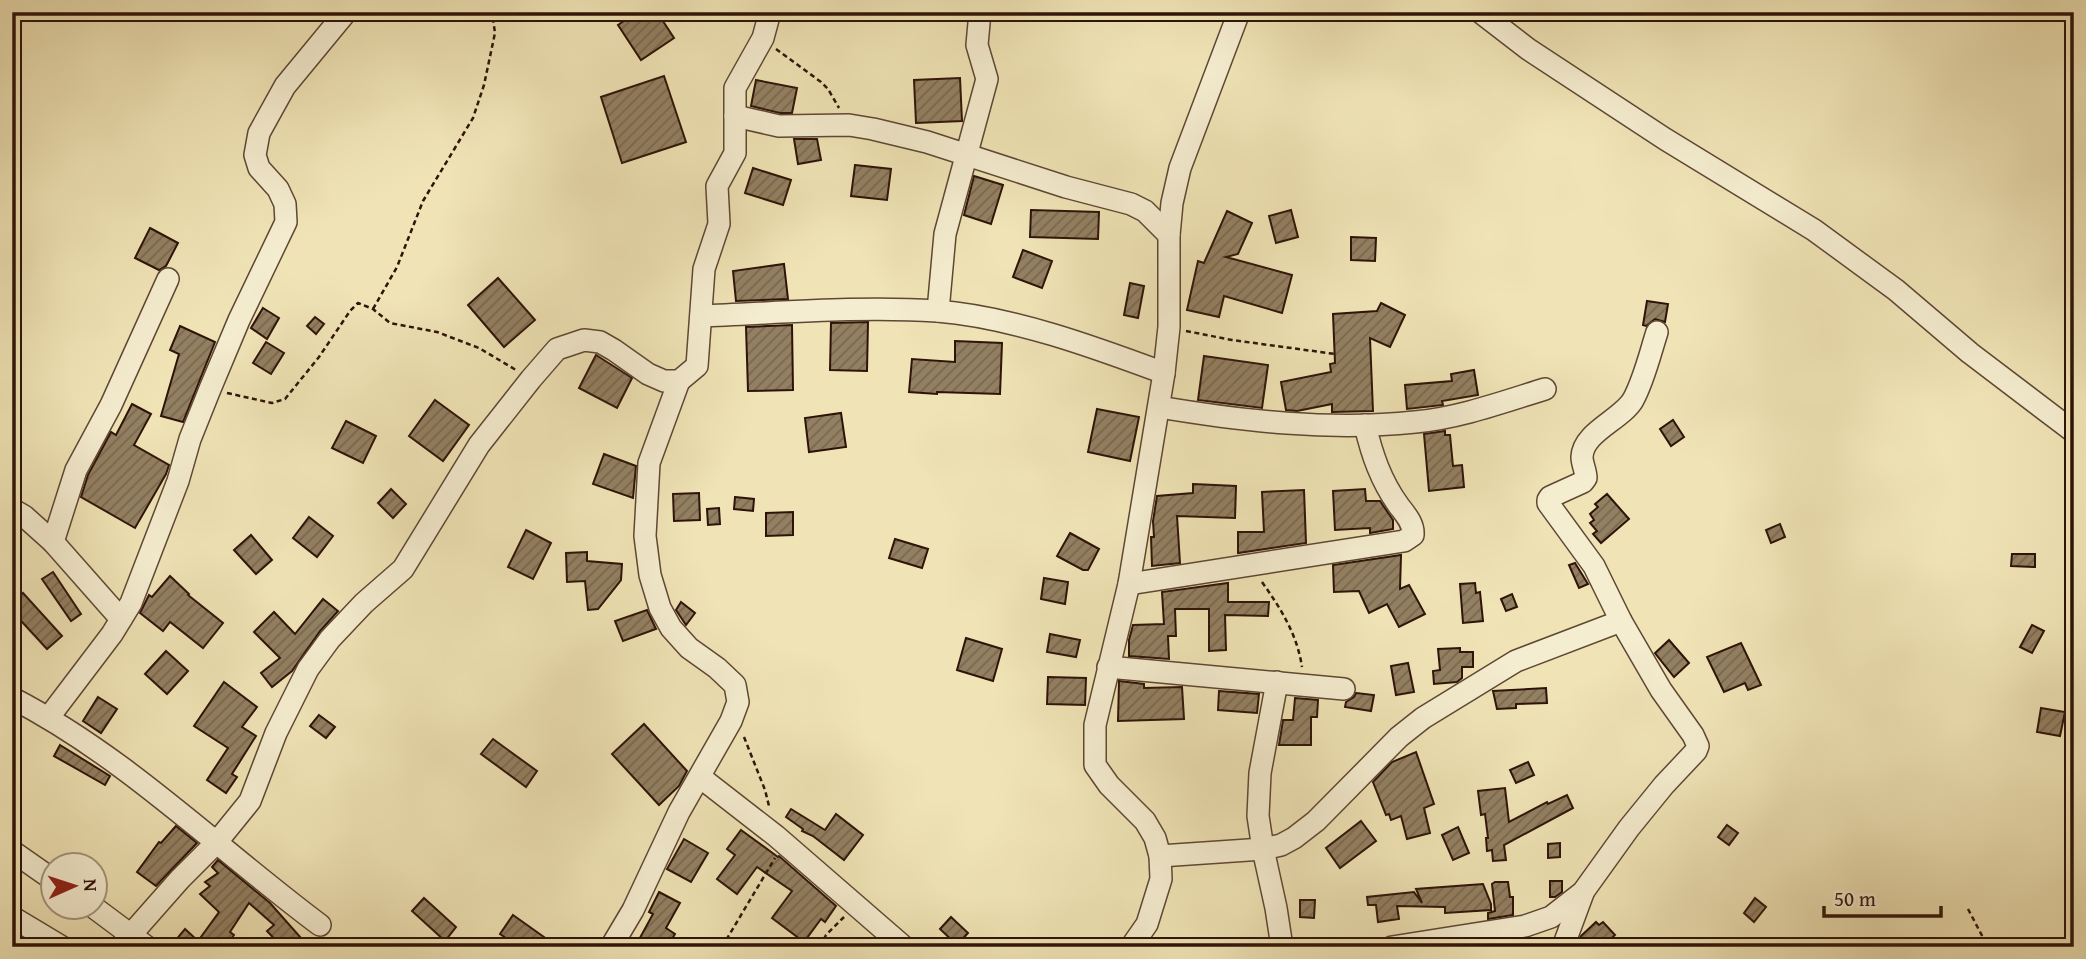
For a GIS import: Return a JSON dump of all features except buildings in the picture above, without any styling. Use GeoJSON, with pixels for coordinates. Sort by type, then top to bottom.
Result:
{"type":"FeatureCollection","features":[{"type":"Feature","properties":{"kind":"street"},"geometry":{"type":"LineString","coordinates":[[49,717],[112,634],[131,603],[210,389],[239,320],[286,222],[285,204],[278,189],[259,168],[255,155],[259,133],[285,86],[345,12]]}},
{"type":"Feature","properties":{"kind":"street"},"geometry":{"type":"LineString","coordinates":[[611,947],[634,910],[679,812],[738,702],[735,685],[689,648],[671,628],[660,608],[650,575],[645,536],[649,463],[679,381],[696,366],[704,269],[719,224],[717,186],[735,153],[735,88],[763,38],[770,12]]}},
{"type":"Feature","properties":{"kind":"street"},"geometry":{"type":"LineString","coordinates":[[937,312],[945,234],[987,79],[977,45],[979,12]]}},
{"type":"Feature","properties":{"kind":"street"},"geometry":{"type":"LineString","coordinates":[[1131,947],[1147,924],[1161,878],[1160,856],[1155,838],[1145,821],[1110,785],[1096,765],[1095,725],[1129,584],[1159,407],[1169,327],[1169,235],[1172,203],[1180,168],[1239,12]]}},
{"type":"Feature","properties":{"kind":"street"},"geometry":{"type":"LineString","coordinates":[[1480,12],[1528,49],[1665,139],[1814,230],[1896,290],[1970,353],[2074,432]]}},
{"type":"Feature","properties":{"kind":"street"},"geometry":{"type":"LineString","coordinates":[[735,116],[779,126],[849,125],[927,142],[1066,187],[1131,204],[1145,211],[1169,235]]}},
{"type":"Feature","properties":{"kind":"street"},"geometry":{"type":"LineString","coordinates":[[53,542],[76,470],[111,404],[168,279]]}},
{"type":"Feature","properties":{"kind":"street"},"geometry":{"type":"LineString","coordinates":[[701,316],[866,310],[937,312],[984,318],[1044,333],[1164,373]]}},
{"type":"Feature","properties":{"kind":"street"},"geometry":{"type":"LineString","coordinates":[[1392,947],[1525,926],[1551,918],[1583,892],[1629,828],[1696,751],[1698,746],[1693,735],[1661,690],[1621,621],[1594,566],[1548,503],[1548,499],[1586,478],[1582,454],[1587,443],[1617,418],[1634,399],[1657,332]]}},
{"type":"Feature","properties":{"kind":"street"},"geometry":{"type":"LineString","coordinates":[[108,920],[133,943],[180,879],[216,843],[250,801],[275,733],[308,669],[330,639],[355,612],[403,569],[479,445],[557,349],[584,340],[600,342],[648,374],[664,381],[679,381]]}},
{"type":"Feature","properties":{"kind":"street"},"geometry":{"type":"LineString","coordinates":[[1159,407],[1245,420],[1365,425],[1417,422],[1477,410],[1545,389]]}},
{"type":"Feature","properties":{"kind":"street"},"geometry":{"type":"LineString","coordinates":[[1129,584],[1410,539],[1413,528],[1390,494],[1374,461],[1365,425]]}},
{"type":"Feature","properties":{"kind":"street"},"geometry":{"type":"LineString","coordinates":[[12,509],[53,542],[121,619]]}},
{"type":"Feature","properties":{"kind":"street"},"geometry":{"type":"LineString","coordinates":[[1160,856],[1263,849],[1281,845],[1316,821],[1399,737],[1457,697],[1516,661],[1621,621]]}},
{"type":"Feature","properties":{"kind":"street"},"geometry":{"type":"LineString","coordinates":[[1108,667],[1344,689]]}},
{"type":"Feature","properties":{"kind":"street"},"geometry":{"type":"LineString","coordinates":[[1277,682],[1259,783],[1258,816],[1282,947]]}},
{"type":"Feature","properties":{"kind":"street"},"geometry":{"type":"LineString","coordinates":[[12,698],[49,717],[137,779],[320,925]]}},
{"type":"Feature","properties":{"kind":"street"},"geometry":{"type":"LineString","coordinates":[[700,777],[780,840],[904,947]]}},
{"type":"Feature","properties":{"kind":"street"},"geometry":{"type":"LineString","coordinates":[[12,851],[38,869]]}},
{"type":"Feature","properties":{"kind":"street"},"geometry":{"type":"LineString","coordinates":[[1563,947],[1583,892]]}},
{"type":"Feature","properties":{"kind":"street"},"geometry":{"type":"LineString","coordinates":[[12,918],[62,947]]}},
{"type":"Feature","properties":{"kind":"path"},"geometry":{"type":"LineString","coordinates":[[373,309],[397,267],[423,201],[473,118],[484,85],[495,33],[492,12]]}},
{"type":"Feature","properties":{"kind":"path"},"geometry":{"type":"LineString","coordinates":[[763,38],[828,89],[849,125]]}},
{"type":"Feature","properties":{"kind":"path"},"geometry":{"type":"LineString","coordinates":[[210,389],[272,402],[285,398],[358,303],[373,309],[390,323],[437,332],[479,348],[531,379]]}},
{"type":"Feature","properties":{"kind":"path"},"geometry":{"type":"LineString","coordinates":[[1169,327],[1232,340],[1335,354]]}},
{"type":"Feature","properties":{"kind":"path"},"geometry":{"type":"LineString","coordinates":[[1251,565],[1290,624],[1299,649],[1304,685]]}},
{"type":"Feature","properties":{"kind":"path"},"geometry":{"type":"LineString","coordinates":[[722,947],[780,840],[736,710]]}},
{"type":"Feature","properties":{"kind":"path"},"geometry":{"type":"LineString","coordinates":[[820,947],[826,935],[856,904]]}},
{"type":"Feature","properties":{"kind":"path"},"geometry":{"type":"LineString","coordinates":[[1968,909],[1988,947]]}}]}
